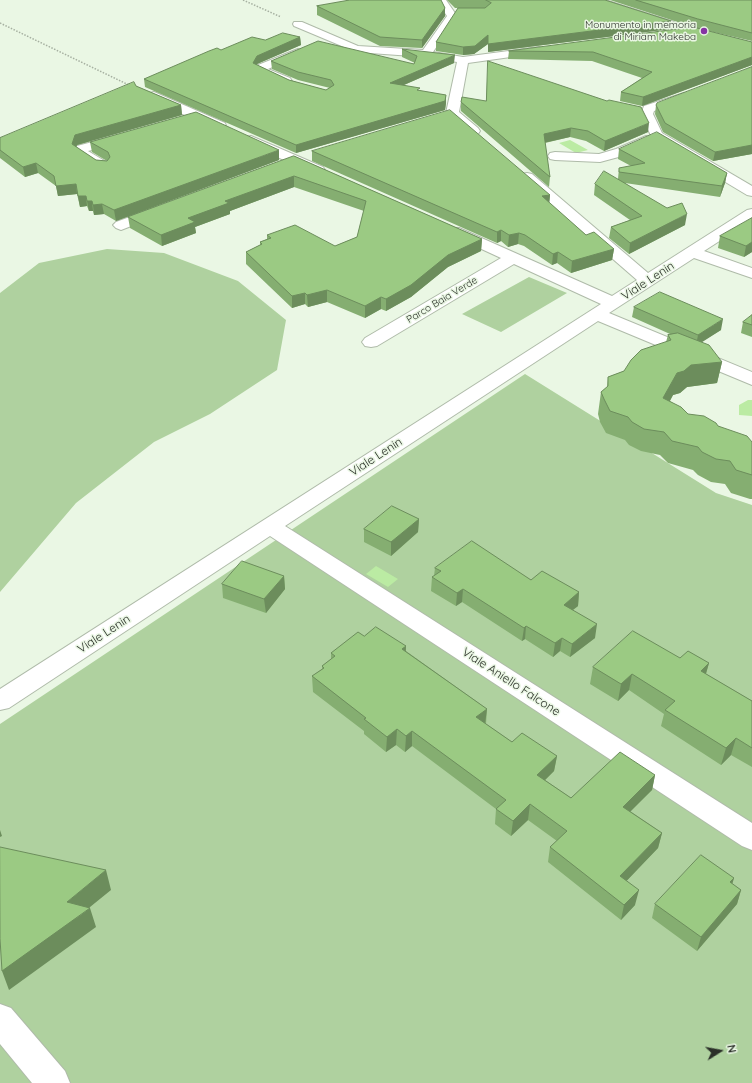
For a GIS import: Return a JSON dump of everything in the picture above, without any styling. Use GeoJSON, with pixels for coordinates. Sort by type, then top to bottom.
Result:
{"type":"FeatureCollection","features":[{"type":"Feature","properties":{"kind":"street"},"geometry":{"type":"LineString","coordinates":[[426,54],[452,16],[451,12],[441,0]]}},
{"type":"Feature","properties":{"kind":"street"},"geometry":{"type":"LineString","coordinates":[[594,0],[692,31],[752,46]]}},
{"type":"Feature","properties":{"kind":"street"},"geometry":{"type":"LineString","coordinates":[[451,12],[464,12]]}},
{"type":"Feature","properties":{"kind":"street"},"geometry":{"type":"LineString","coordinates":[[298,24],[356,49],[426,54],[463,60],[549,49]]}},
{"type":"Feature","properties":{"kind":"street"},"geometry":{"type":"LineString","coordinates":[[666,34],[692,31]]}},
{"type":"Feature","properties":{"kind":"street"},"geometry":{"type":"LineString","coordinates":[[294,84],[264,73],[261,70],[262,67],[328,38]]}},
{"type":"Feature","properties":{"kind":"street"},"geometry":{"type":"LineString","coordinates":[[452,113],[463,60]]}},
{"type":"Feature","properties":{"kind":"street"},"geometry":{"type":"LineString","coordinates":[[142,91],[332,176]]}},
{"type":"Feature","properties":{"kind":"street"},"geometry":{"type":"LineString","coordinates":[[647,113],[648,109],[696,92]]}},
{"type":"Feature","properties":{"kind":"street"},"geometry":{"type":"LineString","coordinates":[[632,109],[647,113]]}},
{"type":"Feature","properties":{"kind":"street"},"geometry":{"type":"LineString","coordinates":[[438,118],[452,113]]}},
{"type":"Feature","properties":{"kind":"street"},"geometry":{"type":"LineString","coordinates":[[452,113],[482,139]]}},
{"type":"Feature","properties":{"kind":"street"},"geometry":{"type":"LineString","coordinates":[[647,113],[656,135],[752,192]]}},
{"type":"Feature","properties":{"kind":"street"},"geometry":{"type":"LineString","coordinates":[[178,122],[198,116]]}},
{"type":"Feature","properties":{"kind":"street"},"geometry":{"type":"LineString","coordinates":[[555,156],[600,158],[621,152],[656,135]]}},
{"type":"Feature","properties":{"kind":"street"},"geometry":{"type":"LineString","coordinates":[[103,166],[85,156],[82,153],[82,149],[129,136]]}},
{"type":"Feature","properties":{"kind":"street"},"geometry":{"type":"LineString","coordinates":[[274,168],[318,153]]}},
{"type":"Feature","properties":{"kind":"street"},"geometry":{"type":"LineString","coordinates":[[518,170],[648,281]]}},
{"type":"Feature","properties":{"kind":"street"},"geometry":{"type":"LineString","coordinates":[[121,225],[172,206]]}},
{"type":"Feature","properties":{"kind":"street","name":"Viale Lenin"},"geometry":{"type":"LineString","coordinates":[[0,701],[752,213]]}},
{"type":"Feature","properties":{"kind":"street"},"geometry":{"type":"LineString","coordinates":[[441,225],[613,303]]}},
{"type":"Feature","properties":{"kind":"street"},"geometry":{"type":"LineString","coordinates":[[692,252],[752,274]]}},
{"type":"Feature","properties":{"kind":"street","name":"Parco Baia Verde"},"geometry":{"type":"LineString","coordinates":[[371,342],[514,257]]}},
{"type":"Feature","properties":{"kind":"street"},"geometry":{"type":"LineString","coordinates":[[596,314],[752,379]]}},
{"type":"Feature","properties":{"kind":"street","name":"Viale Aniello Falcone"},"geometry":{"type":"LineString","coordinates":[[269,526],[752,838]]}},
{"type":"Feature","properties":{"kind":"street"},"geometry":{"type":"LineString","coordinates":[[0,1019],[53,1083]]}},
{"type":"Feature","properties":{"kind":"path"},"geometry":{"type":"LineString","coordinates":[[243,0],[298,24]]}},
{"type":"Feature","properties":{"kind":"path"},"geometry":{"type":"LineString","coordinates":[[0,23],[142,91]]}},
{"type":"Feature","properties":{"kind":"shaded area"},"geometry":{"type":"Polygon","coordinates":[[[570,140],[588,150],[576,153],[559,143],[570,140]]]}},
{"type":"Feature","properties":{"kind":"shaded area"},"geometry":{"type":"Polygon","coordinates":[[[107,249],[164,253],[238,281],[286,320],[277,370],[210,414],[154,442],[76,503],[0,592],[0,293],[39,263],[107,249]]]}},
{"type":"Feature","properties":{"kind":"shaded area"},"geometry":{"type":"Polygon","coordinates":[[[529,277],[567,293],[501,332],[462,314],[529,277]]]}},
{"type":"Feature","properties":{"kind":"shaded area"},"geometry":{"type":"Polygon","coordinates":[[[525,374],[716,493],[752,505],[752,1083],[0,1083],[0,724],[525,374]]]}},
{"type":"Feature","properties":{"kind":"shaded area"},"geometry":{"type":"Polygon","coordinates":[[[748,400],[752,400],[752,416],[739,415],[739,405],[748,400]]]}},
{"type":"Feature","properties":{"kind":"shaded area"},"geometry":{"type":"Polygon","coordinates":[[[376,566],[398,579],[388,587],[366,574],[376,566]]]}},
{"type":"Feature","properties":{"kind":"building"},"geometry":{"type":"Polygon","coordinates":[[[350,0],[441,0],[445,8],[422,40],[380,37],[317,6],[350,0]]]}},
{"type":"Feature","properties":{"kind":"building"},"geometry":{"type":"Polygon","coordinates":[[[486,0],[605,0],[671,21],[488,44],[488,35],[475,46],[463,47],[436,42],[458,8],[485,8],[491,3],[486,0]]]}},
{"type":"Feature","properties":{"kind":"building"},"geometry":{"type":"Polygon","coordinates":[[[636,0],[752,0],[752,33],[698,19],[636,0]]]}},
{"type":"Feature","properties":{"kind":"building"},"geometry":{"type":"Polygon","coordinates":[[[693,27],[752,42],[752,57],[643,97],[621,92],[652,72],[593,52],[509,51],[693,27]]]}},
{"type":"Feature","properties":{"kind":"building"},"geometry":{"type":"Polygon","coordinates":[[[283,33],[300,37],[257,56],[253,63],[289,80],[326,90],[334,85],[331,80],[298,72],[271,61],[318,41],[414,64],[417,56],[402,49],[455,55],[390,83],[420,88],[417,90],[446,95],[445,101],[296,145],[144,79],[217,48],[221,50],[252,37],[265,40],[283,33]]]}},
{"type":"Feature","properties":{"kind":"building"},"geometry":{"type":"Polygon","coordinates":[[[488,61],[607,101],[609,100],[641,107],[649,123],[605,141],[588,131],[571,128],[544,134],[550,177],[461,102],[462,97],[486,101],[488,61]]]}},
{"type":"Feature","properties":{"kind":"building"},"geometry":{"type":"Polygon","coordinates":[[[752,67],[752,145],[715,152],[665,123],[656,105],[657,103],[752,67]]]}},
{"type":"Feature","properties":{"kind":"building"},"geometry":{"type":"Polygon","coordinates":[[[134,82],[136,86],[181,105],[75,135],[72,144],[96,160],[107,161],[110,157],[108,152],[90,142],[196,112],[279,150],[114,210],[102,204],[93,205],[92,201],[87,201],[86,196],[78,196],[76,184],[56,186],[54,176],[36,163],[23,167],[0,150],[0,138],[134,82]]]}},
{"type":"Feature","properties":{"kind":"building"},"geometry":{"type":"Polygon","coordinates":[[[450,110],[550,195],[542,196],[586,235],[594,232],[614,249],[572,261],[558,252],[553,254],[525,235],[519,233],[509,235],[501,230],[497,232],[312,151],[450,110]]]}},
{"type":"Feature","properties":{"kind":"building"},"geometry":{"type":"Polygon","coordinates":[[[657,132],[727,173],[722,186],[619,172],[619,168],[645,163],[619,149],[657,132]]]}},
{"type":"Feature","properties":{"kind":"building"},"geometry":{"type":"Polygon","coordinates":[[[294,156],[482,239],[448,255],[411,285],[386,299],[381,297],[365,306],[327,290],[307,295],[305,293],[292,296],[246,252],[262,244],[260,242],[271,238],[267,235],[295,225],[335,246],[357,237],[366,201],[294,176],[225,201],[229,203],[188,218],[195,222],[161,235],[128,217],[294,156]]]}},
{"type":"Feature","properties":{"kind":"building"},"geometry":{"type":"Polygon","coordinates":[[[604,171],[667,208],[682,203],[687,214],[630,243],[611,227],[642,216],[595,184],[604,171]]]}},
{"type":"Feature","properties":{"kind":"building"},"geometry":{"type":"Polygon","coordinates":[[[752,218],[752,242],[746,246],[720,236],[752,218]]]}},
{"type":"Feature","properties":{"kind":"building"},"geometry":{"type":"Polygon","coordinates":[[[660,292],[723,319],[698,335],[634,307],[660,292]]]}},
{"type":"Feature","properties":{"kind":"building"},"geometry":{"type":"Polygon","coordinates":[[[752,315],[752,325],[743,322],[752,315]]]}},
{"type":"Feature","properties":{"kind":"building"},"geometry":{"type":"Polygon","coordinates":[[[678,333],[709,345],[722,362],[691,365],[684,371],[677,373],[663,398],[681,407],[688,414],[704,416],[716,423],[718,426],[747,436],[752,442],[752,475],[736,470],[730,461],[716,459],[702,452],[698,447],[672,441],[664,432],[644,429],[632,422],[628,417],[610,411],[601,392],[608,386],[608,377],[624,371],[631,360],[641,350],[671,340],[668,335],[678,333]]]}},
{"type":"Feature","properties":{"kind":"building"},"geometry":{"type":"Polygon","coordinates":[[[392,506],[419,519],[391,542],[364,529],[392,506]]]}},
{"type":"Feature","properties":{"kind":"building"},"geometry":{"type":"Polygon","coordinates":[[[472,541],[531,580],[542,571],[579,592],[564,605],[597,624],[572,644],[562,638],[555,643],[526,626],[524,628],[463,589],[457,593],[432,577],[441,571],[435,568],[472,541]]]}},
{"type":"Feature","properties":{"kind":"building"},"geometry":{"type":"Polygon","coordinates":[[[242,561],[284,576],[264,599],[222,584],[242,561]]]}},
{"type":"Feature","properties":{"kind":"building"},"geometry":{"type":"Polygon","coordinates":[[[376,627],[406,646],[402,649],[487,709],[476,717],[512,742],[522,733],[557,756],[537,775],[571,798],[620,752],[655,775],[623,807],[662,833],[620,876],[639,890],[624,905],[550,847],[567,831],[530,804],[513,821],[496,809],[506,800],[412,731],[406,736],[397,729],[387,737],[364,719],[366,718],[312,676],[324,668],[322,666],[335,656],[331,653],[358,632],[364,636],[376,627]]]}},
{"type":"Feature","properties":{"kind":"building"},"geometry":{"type":"Polygon","coordinates":[[[633,631],[680,658],[688,651],[709,663],[701,671],[752,701],[752,748],[736,738],[726,748],[665,710],[675,701],[632,674],[621,684],[593,667],[633,631]]]}},
{"type":"Feature","properties":{"kind":"building"},"geometry":{"type":"Polygon","coordinates":[[[0,847],[106,870],[67,902],[90,908],[2,971],[0,939],[0,847]]]}},
{"type":"Feature","properties":{"kind":"building"},"geometry":{"type":"Polygon","coordinates":[[[701,855],[734,878],[730,882],[741,890],[701,937],[655,904],[701,855]]]}},
{"type":"Feature","properties":{"kind":"place","name":"Monumento in memoria di Miriam Makeba"},"geometry":{"type":"Point","coordinates":[704,31]}}]}
